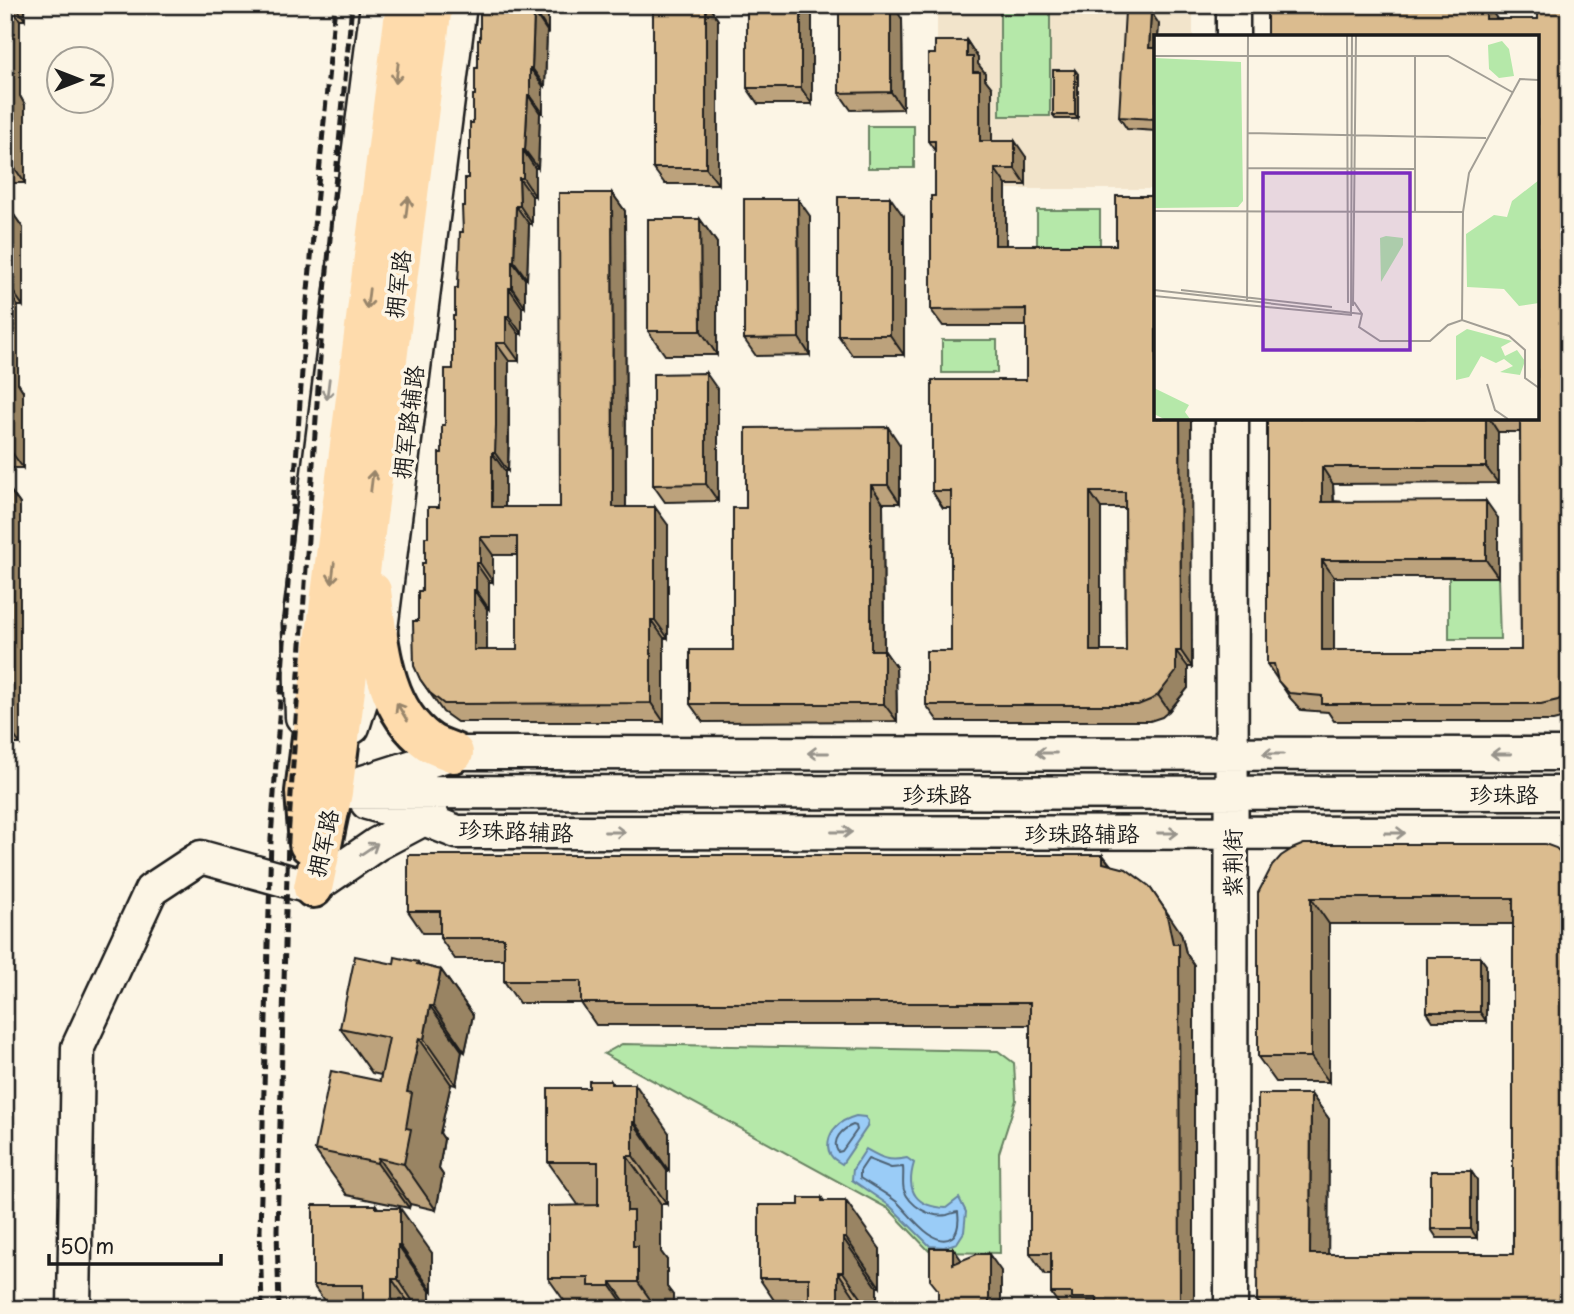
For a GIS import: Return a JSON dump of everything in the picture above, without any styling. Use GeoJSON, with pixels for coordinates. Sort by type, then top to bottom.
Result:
{"type":"FeatureCollection","features":[{"type":"Feature","properties":{"kind":"main road","name":"拥军路"},"geometry":{"type":"LineString","coordinates":[[313,888],[319,792],[405,5]]}},
{"type":"Feature","properties":{"kind":"main road","name":"拥军路"},"geometry":{"type":"LineString","coordinates":[[319,792],[365,534],[433,5]]}},
{"type":"Feature","properties":{"kind":"main road"},"geometry":{"type":"LineString","coordinates":[[365,534],[379,645],[388,684],[402,716],[430,743],[454,752]]}},
{"type":"Feature","properties":{"kind":"street"},"geometry":{"type":"LineString","coordinates":[[377,5],[299,624],[319,792],[454,752],[1569,754]]}},
{"type":"Feature","properties":{"kind":"street","name":"拥军路辅路"},"geometry":{"type":"LineString","coordinates":[[319,792],[379,645],[460,5]]}},
{"type":"Feature","properties":{"kind":"street"},"geometry":{"type":"LineString","coordinates":[[1233,5],[1233,35]]}},
{"type":"Feature","properties":{"kind":"street","name":"紫荆街"},"geometry":{"type":"LineString","coordinates":[[1231,1309],[1232,420]]}},
{"type":"Feature","properties":{"kind":"street"},"geometry":{"type":"LineString","coordinates":[[688,753],[788,793]]}},
{"type":"Feature","properties":{"kind":"street","name":"珍珠路"},"geometry":{"type":"LineString","coordinates":[[319,792],[1569,793]]}},
{"type":"Feature","properties":{"kind":"street","name":"珍珠路辅路"},"geometry":{"type":"LineString","coordinates":[[319,792],[424,820],[457,832],[1569,833]]}},
{"type":"Feature","properties":{"kind":"street"},"geometry":{"type":"LineString","coordinates":[[74,1309],[78,1047],[151,890],[201,856],[313,888],[377,844],[424,820],[511,792]]}},
{"type":"Feature","properties":{"kind":"shaded area"},"geometry":{"type":"Polygon","coordinates":[[[937,5],[1193,5],[1193,35],[1154,35],[1154,189],[937,189],[937,5]]]}},
{"type":"Feature","properties":{"kind":"green space"},"geometry":{"type":"Polygon","coordinates":[[[1000,10],[1050,10],[1050,116],[1000,116],[1000,10]]]}},
{"type":"Feature","properties":{"kind":"green space"},"geometry":{"type":"Polygon","coordinates":[[[868,126],[914,126],[914,168],[868,168],[868,126]]]}},
{"type":"Feature","properties":{"kind":"green space"},"geometry":{"type":"Polygon","coordinates":[[[1037,210],[1100,210],[1100,261],[1037,261],[1037,210]]]}},
{"type":"Feature","properties":{"kind":"green space"},"geometry":{"type":"Polygon","coordinates":[[[942,340],[997,340],[997,373],[942,373],[942,340]]]}},
{"type":"Feature","properties":{"kind":"green space"},"geometry":{"type":"Polygon","coordinates":[[[1449,577],[1498,577],[1500,639],[1449,639],[1449,577]]]}},
{"type":"Feature","properties":{"kind":"green space"},"geometry":{"type":"Polygon","coordinates":[[[622,1044],[998,1051],[1014,1063],[1016,1100],[999,1153],[1000,1253],[930,1252],[889,1209],[604,1054],[622,1044]]]}},
{"type":"Feature","properties":{"kind":"water"},"geometry":{"type":"Polygon","coordinates":[[[856,1116],[865,1117],[868,1121],[867,1127],[842,1164],[830,1154],[830,1138],[840,1123],[856,1116]]]}},
{"type":"Feature","properties":{"kind":"water"},"geometry":{"type":"Polygon","coordinates":[[[866,1149],[885,1158],[907,1158],[914,1163],[911,1182],[913,1190],[921,1201],[928,1205],[946,1208],[959,1198],[966,1212],[964,1232],[957,1243],[944,1247],[930,1246],[890,1206],[852,1180],[853,1169],[866,1149]]]}},
{"type":"Feature","properties":{"kind":"building"},"geometry":{"type":"Polygon","coordinates":[[[480,5],[536,5],[523,178],[519,178],[520,206],[516,206],[512,288],[509,288],[509,316],[506,316],[506,343],[496,343],[492,507],[560,507],[559,193],[612,193],[613,507],[655,507],[655,620],[651,620],[651,703],[444,704],[430,693],[414,666],[413,621],[418,621],[418,591],[422,591],[422,563],[425,563],[425,537],[428,537],[428,507],[439,507],[439,453],[442,453],[442,425],[445,425],[445,369],[453,369],[455,288],[458,288],[460,232],[463,232],[462,206],[465,206],[465,178],[468,178],[470,123],[473,123],[475,68],[478,68],[480,5]],[[480,537],[480,563],[476,563],[474,590],[474,650],[517,650],[517,537],[480,537]]]}},
{"type":"Feature","properties":{"kind":"building"},"geometry":{"type":"Polygon","coordinates":[[[653,5],[706,5],[706,168],[653,168],[653,5]]]}},
{"type":"Feature","properties":{"kind":"building"},"geometry":{"type":"Polygon","coordinates":[[[747,5],[801,5],[801,88],[747,88],[747,5]]]}},
{"type":"Feature","properties":{"kind":"building"},"geometry":{"type":"Polygon","coordinates":[[[839,5],[891,5],[891,92],[839,93],[839,5]]]}},
{"type":"Feature","properties":{"kind":"building"},"geometry":{"type":"Polygon","coordinates":[[[1267,5],[1486,5],[1486,19],[1538,19],[1538,5],[1569,5],[1569,688],[1558,700],[1541,704],[1322,704],[1322,696],[1289,693],[1278,681],[1274,664],[1267,664],[1267,420],[1486,420],[1486,467],[1322,467],[1322,502],[1486,501],[1486,560],[1322,560],[1322,650],[1521,650],[1520,420],[1539,420],[1539,35],[1267,35],[1267,5]]]}},
{"type":"Feature","properties":{"kind":"building"},"geometry":{"type":"Polygon","coordinates":[[[1125,11],[1151,12],[1149,48],[1154,48],[1154,119],[1119,117],[1125,11]]]}},
{"type":"Feature","properties":{"kind":"building"},"geometry":{"type":"Polygon","coordinates":[[[935,41],[967,41],[967,57],[973,57],[973,72],[980,72],[980,141],[1015,141],[1015,169],[995,169],[995,245],[1116,245],[1116,196],[1154,196],[1154,420],[1180,420],[1181,651],[1176,651],[1176,672],[1158,695],[1138,705],[926,705],[926,651],[951,651],[951,491],[932,491],[932,380],[1026,380],[1026,309],[931,310],[931,196],[935,196],[935,141],[928,141],[928,54],[935,54],[935,41]],[[1090,492],[1090,651],[1126,651],[1125,492],[1090,492]]]}},
{"type":"Feature","properties":{"kind":"building"},"geometry":{"type":"Polygon","coordinates":[[[1053,70],[1075,70],[1075,115],[1053,115],[1053,70]]]}},
{"type":"Feature","properties":{"kind":"building"},"geometry":{"type":"Polygon","coordinates":[[[838,197],[890,197],[890,335],[838,335],[838,197]]]}},
{"type":"Feature","properties":{"kind":"building"},"geometry":{"type":"Polygon","coordinates":[[[744,199],[798,199],[799,338],[744,339],[744,199]]]}},
{"type":"Feature","properties":{"kind":"building"},"geometry":{"type":"Polygon","coordinates":[[[648,219],[700,219],[701,331],[648,331],[648,219]]]}},
{"type":"Feature","properties":{"kind":"building"},"geometry":{"type":"Polygon","coordinates":[[[706,373],[706,484],[653,485],[653,374],[706,373]]]}},
{"type":"Feature","properties":{"kind":"building"},"geometry":{"type":"Polygon","coordinates":[[[888,427],[888,485],[871,485],[871,650],[884,650],[884,704],[690,704],[690,650],[733,650],[733,508],[746,508],[746,428],[888,427]]]}},
{"type":"Feature","properties":{"kind":"building"},"geometry":{"type":"Polygon","coordinates":[[[1304,844],[1545,844],[1556,848],[1563,855],[1566,868],[1566,1307],[1264,1307],[1257,1301],[1258,1094],[1311,1094],[1310,1254],[1513,1254],[1513,898],[1311,898],[1311,1057],[1258,1057],[1258,893],[1272,866],[1281,856],[1304,844]]]}},
{"type":"Feature","properties":{"kind":"building"},"geometry":{"type":"Polygon","coordinates":[[[408,855],[1103,855],[1103,863],[1126,869],[1149,886],[1166,911],[1173,944],[1179,944],[1180,1309],[1097,1309],[1097,1298],[1072,1298],[1072,1293],[1051,1293],[1051,1253],[1030,1253],[1030,1003],[581,1003],[581,981],[504,981],[504,938],[440,938],[440,911],[408,911],[408,855]]]}},
{"type":"Feature","properties":{"kind":"building"},"geometry":{"type":"Polygon","coordinates":[[[355,956],[394,964],[395,957],[441,970],[424,1039],[419,1038],[407,1092],[412,1093],[406,1128],[411,1129],[404,1164],[378,1158],[377,1163],[315,1150],[331,1071],[380,1081],[389,1038],[340,1028],[355,956]]]}},
{"type":"Feature","properties":{"kind":"building"},"geometry":{"type":"Polygon","coordinates":[[[1427,957],[1480,957],[1480,1012],[1427,1012],[1427,957]]]}},
{"type":"Feature","properties":{"kind":"building"},"geometry":{"type":"Polygon","coordinates":[[[589,1081],[635,1084],[633,1156],[627,1156],[627,1211],[633,1211],[633,1246],[638,1246],[638,1282],[611,1282],[611,1286],[589,1286],[589,1278],[548,1278],[548,1206],[598,1205],[598,1162],[548,1162],[548,1088],[589,1088],[589,1081]]]}},
{"type":"Feature","properties":{"kind":"building"},"geometry":{"type":"Polygon","coordinates":[[[1431,1171],[1471,1171],[1471,1229],[1431,1229],[1431,1171]]]}},
{"type":"Feature","properties":{"kind":"building"},"geometry":{"type":"Polygon","coordinates":[[[799,1198],[846,1201],[843,1272],[838,1272],[838,1309],[809,1309],[809,1278],[759,1278],[759,1205],[799,1205],[799,1198]]]}},
{"type":"Feature","properties":{"kind":"building"},"geometry":{"type":"Polygon","coordinates":[[[313,1205],[376,1205],[376,1208],[400,1208],[398,1279],[392,1279],[392,1309],[363,1309],[363,1285],[313,1285],[313,1205]]]}},
{"type":"Feature","properties":{"kind":"building"},"geometry":{"type":"Polygon","coordinates":[[[930,1248],[953,1248],[953,1264],[977,1254],[989,1254],[989,1309],[934,1309],[938,1303],[938,1290],[930,1280],[930,1248]]]}},
{"type":"Feature","properties":{"kind":"railway"},"geometry":{"type":"LineString","coordinates":[[262,1309],[260,1231],[271,839],[306,311],[335,5]]}},
{"type":"Feature","properties":{"kind":"railway"},"geometry":{"type":"LineString","coordinates":[[279,1309],[277,1230],[288,839],[323,313],[352,5]]}}]}
